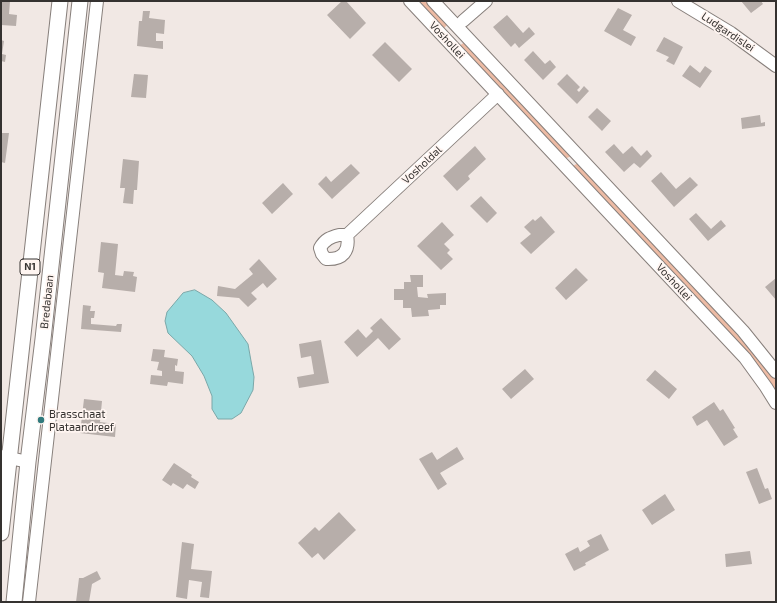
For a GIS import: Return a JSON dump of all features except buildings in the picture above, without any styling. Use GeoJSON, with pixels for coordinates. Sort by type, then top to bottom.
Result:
{"type":"FeatureCollection","features":[{"type":"Feature","properties":{"kind":"main road","name":"Bredabaan"},"geometry":{"type":"LineString","coordinates":[[1,534],[5,457],[60,1]]}},
{"type":"Feature","properties":{"kind":"main road","name":"Bredabaan"},"geometry":{"type":"LineString","coordinates":[[14,602],[28,462],[80,1]]}},
{"type":"Feature","properties":{"kind":"street"},"geometry":{"type":"LineString","coordinates":[[30,602],[97,1]]}},
{"type":"Feature","properties":{"kind":"street","name":"Voshollei"},"geometry":{"type":"LineString","coordinates":[[410,1],[745,358],[776,403]]}},
{"type":"Feature","properties":{"kind":"street","name":"Voshollei"},"geometry":{"type":"LineString","coordinates":[[433,1],[743,331],[776,372]]}},
{"type":"Feature","properties":{"kind":"street"},"geometry":{"type":"LineString","coordinates":[[463,21],[486,1]]}},
{"type":"Feature","properties":{"kind":"street","name":"Ludgardislei"},"geometry":{"type":"LineString","coordinates":[[678,1],[731,33],[776,66]]}},
{"type":"Feature","properties":{"kind":"street","name":"Vosholdal"},"geometry":{"type":"LineString","coordinates":[[347,235],[498,94]]}},
{"type":"Feature","properties":{"kind":"street"},"geometry":{"type":"LineString","coordinates":[[566,167],[578,156]]}},
{"type":"Feature","properties":{"kind":"street"},"geometry":{"type":"LineString","coordinates":[[5,457],[28,462]]}},
{"type":"Feature","properties":{"kind":"shaded area"},"geometry":{"type":"Polygon","coordinates":[[[415,1],[428,1],[449,23],[442,30],[415,1]]]}},
{"type":"Feature","properties":{"kind":"shaded area"},"geometry":{"type":"Polygon","coordinates":[[[466,41],[571,156],[565,159],[458,47],[466,41]]]}},
{"type":"Feature","properties":{"kind":"shaded area"},"geometry":{"type":"Polygon","coordinates":[[[578,163],[757,353],[776,378],[776,396],[573,166],[578,163]]]}},
{"type":"Feature","properties":{"kind":"water"},"geometry":{"type":"Polygon","coordinates":[[[195,290],[212,300],[226,313],[248,344],[254,377],[253,390],[241,413],[232,419],[218,419],[212,409],[212,396],[204,376],[192,356],[168,333],[165,321],[167,312],[183,293],[195,290]]]}},
{"type":"Feature","properties":{"kind":"place","name":"Brasschaat Plataandreef"},"geometry":{"type":"Point","coordinates":[41,420]}}]}
